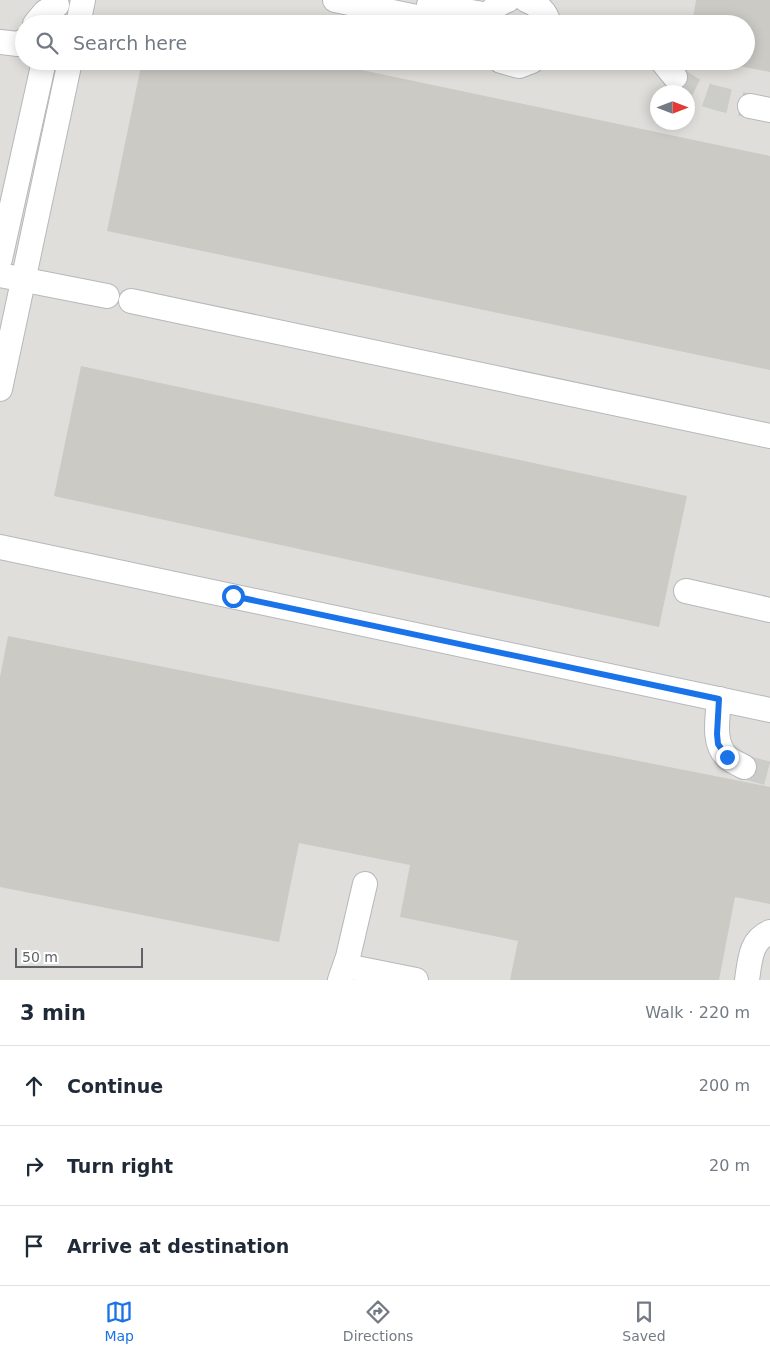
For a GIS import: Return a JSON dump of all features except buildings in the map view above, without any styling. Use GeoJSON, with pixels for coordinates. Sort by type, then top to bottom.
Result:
{"type":"FeatureCollection","features":[{"type":"Feature","properties":{"kind":"lane"},"geometry":{"type":"LineString","coordinates":[[80,15],[83,0]]}},
{"type":"Feature","properties":{"kind":"lane"},"geometry":{"type":"LineString","coordinates":[[335,0],[407,15]]}},
{"type":"Feature","properties":{"kind":"lane"},"geometry":{"type":"LineString","coordinates":[[403,0],[469,15]]}},
{"type":"Feature","properties":{"kind":"lane"},"geometry":{"type":"LineString","coordinates":[[489,15],[492,9],[501,2],[508,0]]}},
{"type":"Feature","properties":{"kind":"lane"},"geometry":{"type":"LineString","coordinates":[[526,0],[534,3],[544,15]]}},
{"type":"Feature","properties":{"kind":"lane"},"geometry":{"type":"LineString","coordinates":[[42,15],[45,12],[56,10]]}},
{"type":"Feature","properties":{"kind":"lane"},"geometry":{"type":"LineString","coordinates":[[0,42],[15,44]]}},
{"type":"Feature","properties":{"kind":"lane"},"geometry":{"type":"LineString","coordinates":[[0,260],[7,193],[41,70]]}},
{"type":"Feature","properties":{"kind":"lane"},"geometry":{"type":"LineString","coordinates":[[0,389],[68,70]]}},
{"type":"Feature","properties":{"kind":"lane"},"geometry":{"type":"LineString","coordinates":[[7,193],[40,200]]}},
{"type":"Feature","properties":{"kind":"lane"},"geometry":{"type":"LineString","coordinates":[[0,275],[107,296]]}},
{"type":"Feature","properties":{"kind":"lane"},"geometry":{"type":"LineString","coordinates":[[131,301],[770,436]]}},
{"type":"Feature","properties":{"kind":"lane"},"geometry":{"type":"LineString","coordinates":[[0,547],[770,710]]}},
{"type":"Feature","properties":{"kind":"lane"},"geometry":{"type":"LineString","coordinates":[[686,591],[770,610]]}},
{"type":"Feature","properties":{"kind":"lane"},"geometry":{"type":"LineString","coordinates":[[719,699],[718,744],[727,757],[744,767]]}},
{"type":"Feature","properties":{"kind":"lane"},"geometry":{"type":"LineString","coordinates":[[365,884],[343,973],[416,980]]}},
{"type":"Feature","properties":{"kind":"lane"},"geometry":{"type":"LineString","coordinates":[[747,980],[753,949],[758,939],[770,932]]}},
{"type":"Feature","properties":{"kind":"shaded area"},"geometry":{"type":"Polygon","coordinates":[[[0,0],[770,0],[770,980],[0,980],[0,0]]]}},
{"type":"Feature","properties":{"kind":"tunnel"},"geometry":{"type":"LineString","coordinates":[[675,77],[683,84],[701,93],[750,106]]}},
{"type":"Feature","properties":{"kind":"tunnel"},"geometry":{"type":"LineString","coordinates":[[744,767],[770,774]]}},
{"type":"Feature","properties":{"kind":"route"},"geometry":{"type":"LineString","coordinates":[[233,596],[719,699],[718,744],[727,757]]}}]}
